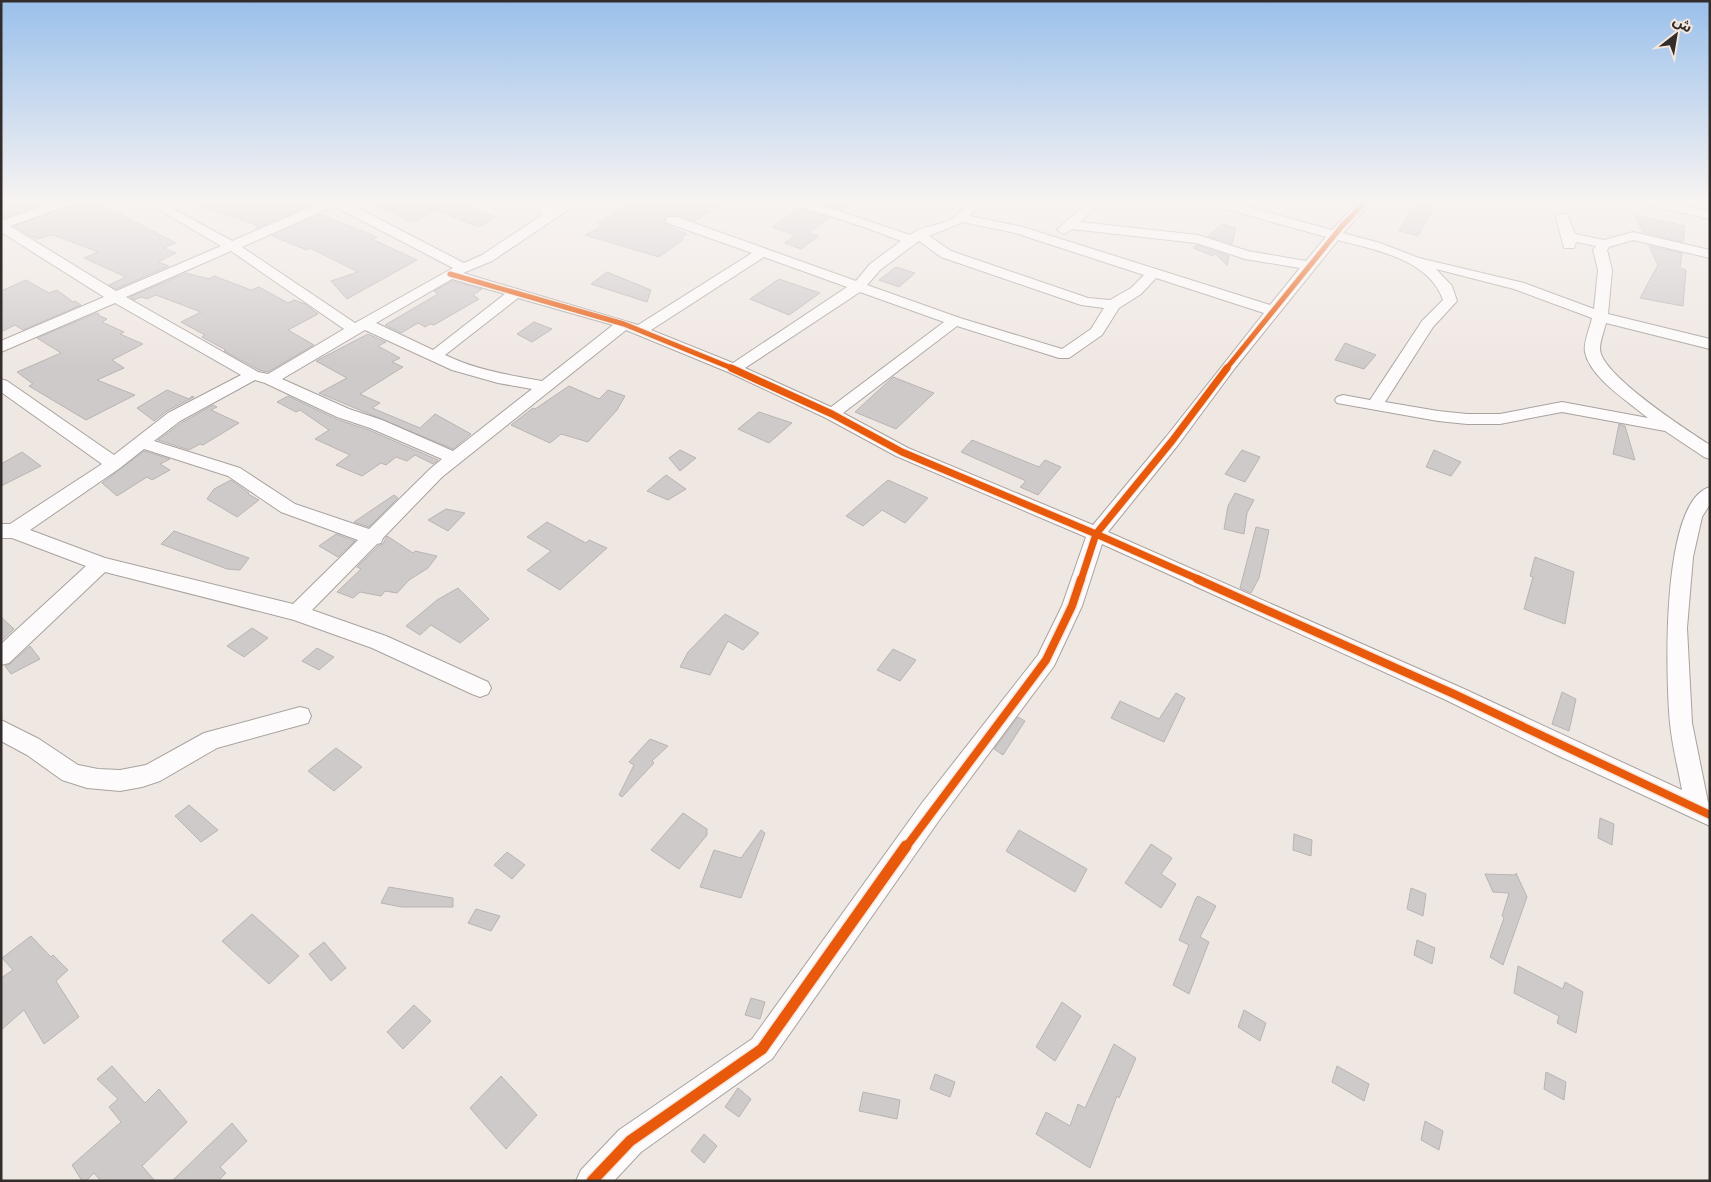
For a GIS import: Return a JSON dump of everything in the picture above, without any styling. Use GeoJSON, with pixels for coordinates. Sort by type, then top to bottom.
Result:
{"type":"FeatureCollection","features":[{"type":"Feature","properties":{"kind":"street"},"geometry":{"type":"LineString","coordinates":[[50,256],[116,297],[253,375],[270,379],[343,414],[376,424],[456,459]]}},
{"type":"Feature","properties":{"kind":"street"},"geometry":{"type":"LineString","coordinates":[[1,347],[212,256]]}},
{"type":"Feature","properties":{"kind":"street"},"geometry":{"type":"LineString","coordinates":[[248,256],[360,327],[458,367],[498,378],[544,386]]}},
{"type":"Feature","properties":{"kind":"street"},"geometry":{"type":"LineString","coordinates":[[435,256],[457,271],[516,294],[632,327],[734,369],[832,414],[902,452],[1096,534],[1454,694],[1703,812]]}},
{"type":"Feature","properties":{"kind":"street"},"geometry":{"type":"LineString","coordinates":[[270,379],[457,271],[490,256]]}},
{"type":"Feature","properties":{"kind":"street"},"geometry":{"type":"LineString","coordinates":[[298,613],[436,473],[456,459],[544,386],[632,327],[755,256]]}},
{"type":"Feature","properties":{"kind":"street"},"geometry":{"type":"LineString","coordinates":[[774,256],[955,320],[1064,355],[1097,332],[1113,305],[1136,291],[1154,273]]}},
{"type":"Feature","properties":{"kind":"street"},"geometry":{"type":"LineString","coordinates":[[734,369],[859,286],[875,266],[889,256]]}},
{"type":"Feature","properties":{"kind":"street"},"geometry":{"type":"LineString","coordinates":[[953,256],[1086,302],[1113,305]]}},
{"type":"Feature","properties":{"kind":"street"},"geometry":{"type":"LineString","coordinates":[[1101,256],[1273,311]]}},
{"type":"Feature","properties":{"kind":"street"},"geometry":{"type":"LineString","coordinates":[[1252,256],[1310,266]]}},
{"type":"Feature","properties":{"kind":"street"},"geometry":{"type":"LineString","coordinates":[[592,1181],[630,1140],[762,1049],[931,811],[1046,660],[1072,606],[1096,534],[1318,256]]}},
{"type":"Feature","properties":{"kind":"street"},"geometry":{"type":"LineString","coordinates":[[1404,256],[1519,286],[1600,316],[1710,344]]}},
{"type":"Feature","properties":{"kind":"street"},"geometry":{"type":"LineString","coordinates":[[1602,256],[1605,270],[1600,316],[1592,350],[1597,364],[1614,382],[1670,426],[1710,453]]}},
{"type":"Feature","properties":{"kind":"street"},"geometry":{"type":"LineString","coordinates":[[1375,405],[1427,324],[1450,301],[1445,286],[1432,272],[1407,257]]}},
{"type":"Feature","properties":{"kind":"street"},"geometry":{"type":"LineString","coordinates":[[435,356],[516,294]]}},
{"type":"Feature","properties":{"kind":"street"},"geometry":{"type":"LineString","coordinates":[[832,414],[955,320]]}},
{"type":"Feature","properties":{"kind":"street"},"geometry":{"type":"LineString","coordinates":[[8,531],[114,464],[174,417],[253,375]]}},
{"type":"Feature","properties":{"kind":"street"},"geometry":{"type":"LineString","coordinates":[[1,384],[114,464]]}},
{"type":"Feature","properties":{"kind":"street"},"geometry":{"type":"LineString","coordinates":[[1343,400],[1467,419],[1509,418],[1562,407],[1670,426]]}},
{"type":"Feature","properties":{"kind":"street"},"geometry":{"type":"LineString","coordinates":[[142,443],[234,472],[288,508],[374,538]]}},
{"type":"Feature","properties":{"kind":"street"},"geometry":{"type":"LineString","coordinates":[[1703,812],[1681,723],[1677,628],[1683,558],[1688,534],[1696,510],[1710,493]]}},
{"type":"Feature","properties":{"kind":"street"},"geometry":{"type":"LineString","coordinates":[[8,531],[102,564],[298,613],[379,642],[480,688]]}},
{"type":"Feature","properties":{"kind":"street"},"geometry":{"type":"LineString","coordinates":[[1,657],[102,564]]}},
{"type":"Feature","properties":{"kind":"street"},"geometry":{"type":"LineString","coordinates":[[1,729],[76,775],[118,782],[142,777],[163,769],[198,746],[212,740],[300,716]]}},
{"type":"Feature","properties":{"kind":"building"},"geometry":{"type":"Polygon","coordinates":[[[88,256],[170,256],[158,262],[169,266],[116,289],[109,285],[126,277],[84,258],[88,256]]]}},
{"type":"Feature","properties":{"kind":"building"},"geometry":{"type":"Polygon","coordinates":[[[326,256],[409,256],[417,260],[347,299],[331,281],[358,272],[326,256]]]}},
{"type":"Feature","properties":{"kind":"building"},"geometry":{"type":"Polygon","coordinates":[[[1217,256],[1229,256],[1227,265],[1217,256]]]}},
{"type":"Feature","properties":{"kind":"building"},"geometry":{"type":"Polygon","coordinates":[[[1654,256],[1682,256],[1680,268],[1686,270],[1683,306],[1640,298],[1658,265],[1654,256]]]}},
{"type":"Feature","properties":{"kind":"building"},"geometry":{"type":"Polygon","coordinates":[[[896,267],[915,273],[899,287],[879,280],[896,267]]]}},
{"type":"Feature","properties":{"kind":"building"},"geometry":{"type":"Polygon","coordinates":[[[607,272],[651,290],[647,302],[591,284],[607,272]]]}},
{"type":"Feature","properties":{"kind":"building"},"geometry":{"type":"Polygon","coordinates":[[[186,273],[209,279],[214,276],[251,290],[259,287],[288,303],[294,300],[305,304],[318,314],[288,330],[314,345],[268,372],[259,370],[224,351],[226,350],[202,337],[205,335],[181,322],[201,312],[156,295],[147,299],[142,297],[134,300],[130,297],[186,273]]]}},
{"type":"Feature","properties":{"kind":"building"},"geometry":{"type":"Polygon","coordinates":[[[779,279],[820,293],[789,315],[750,299],[779,279]]]}},
{"type":"Feature","properties":{"kind":"building"},"geometry":{"type":"Polygon","coordinates":[[[26,280],[49,293],[57,290],[73,302],[75,301],[81,305],[23,330],[15,325],[1,332],[1,291],[26,280]]]}},
{"type":"Feature","properties":{"kind":"building"},"geometry":{"type":"Polygon","coordinates":[[[452,281],[482,289],[473,295],[479,299],[434,325],[430,324],[425,327],[418,323],[401,333],[385,325],[438,294],[434,291],[452,281]]]}},
{"type":"Feature","properties":{"kind":"building"},"geometry":{"type":"Polygon","coordinates":[[[97,313],[107,319],[102,322],[124,332],[120,334],[143,344],[112,360],[124,368],[97,380],[135,395],[86,420],[29,386],[33,384],[17,372],[61,353],[37,338],[97,313]]]}},
{"type":"Feature","properties":{"kind":"building"},"geometry":{"type":"Polygon","coordinates":[[[534,322],[552,329],[532,342],[517,334],[534,322]]]}},
{"type":"Feature","properties":{"kind":"building"},"geometry":{"type":"Polygon","coordinates":[[[368,334],[386,342],[378,346],[400,358],[392,362],[403,367],[360,394],[380,403],[372,408],[420,428],[435,414],[471,434],[453,449],[319,393],[347,378],[316,361],[368,334]]]}},
{"type":"Feature","properties":{"kind":"building"},"geometry":{"type":"Polygon","coordinates":[[[1345,343],[1376,355],[1364,369],[1335,360],[1345,343]]]}},
{"type":"Feature","properties":{"kind":"building"},"geometry":{"type":"Polygon","coordinates":[[[893,377],[934,393],[896,429],[855,412],[893,377]]]}},
{"type":"Feature","properties":{"kind":"building"},"geometry":{"type":"Polygon","coordinates":[[[569,386],[599,399],[608,390],[625,396],[617,410],[588,442],[561,434],[550,443],[511,425],[533,408],[535,409],[569,386]]]}},
{"type":"Feature","properties":{"kind":"building"},"geometry":{"type":"Polygon","coordinates":[[[167,390],[189,399],[192,396],[194,397],[167,411],[154,421],[137,408],[167,390]]]}},
{"type":"Feature","properties":{"kind":"building"},"geometry":{"type":"Polygon","coordinates":[[[288,396],[336,419],[369,430],[438,460],[433,464],[415,455],[407,461],[396,457],[386,465],[381,463],[362,476],[336,465],[350,455],[315,439],[329,430],[300,410],[296,412],[277,402],[288,396]]]}},
{"type":"Feature","properties":{"kind":"building"},"geometry":{"type":"Polygon","coordinates":[[[213,405],[217,407],[211,410],[239,423],[203,445],[200,444],[189,450],[158,440],[181,423],[213,405]]]}},
{"type":"Feature","properties":{"kind":"building"},"geometry":{"type":"Polygon","coordinates":[[[759,412],[792,423],[769,443],[738,429],[759,412]]]}},
{"type":"Feature","properties":{"kind":"building"},"geometry":{"type":"Polygon","coordinates":[[[1619,424],[1625,426],[1635,460],[1613,454],[1619,424]]]}},
{"type":"Feature","properties":{"kind":"building"},"geometry":{"type":"Polygon","coordinates":[[[972,440],[1039,467],[1045,460],[1061,467],[1038,495],[1020,487],[1026,481],[961,452],[972,440]]]}},
{"type":"Feature","properties":{"kind":"building"},"geometry":{"type":"Polygon","coordinates":[[[680,450],[696,458],[680,471],[669,458],[680,450]]]}},
{"type":"Feature","properties":{"kind":"building"},"geometry":{"type":"Polygon","coordinates":[[[1242,450],[1260,457],[1245,482],[1225,474],[1242,450]]]}},
{"type":"Feature","properties":{"kind":"building"},"geometry":{"type":"Polygon","coordinates":[[[1434,450],[1461,462],[1451,476],[1426,467],[1434,450]]]}},
{"type":"Feature","properties":{"kind":"building"},"geometry":{"type":"Polygon","coordinates":[[[144,451],[170,459],[160,464],[170,470],[152,480],[147,477],[117,496],[102,483],[144,451]]]}},
{"type":"Feature","properties":{"kind":"building"},"geometry":{"type":"Polygon","coordinates":[[[22,452],[41,466],[1,486],[1,464],[22,452]]]}},
{"type":"Feature","properties":{"kind":"building"},"geometry":{"type":"Polygon","coordinates":[[[666,475],[686,489],[668,500],[647,491],[666,475]]]}},
{"type":"Feature","properties":{"kind":"building"},"geometry":{"type":"Polygon","coordinates":[[[231,480],[248,494],[259,500],[237,517],[207,499],[214,489],[231,480]]]}},
{"type":"Feature","properties":{"kind":"building"},"geometry":{"type":"Polygon","coordinates":[[[888,480],[928,498],[905,523],[882,510],[863,526],[846,516],[888,480]]]}},
{"type":"Feature","properties":{"kind":"building"},"geometry":{"type":"Polygon","coordinates":[[[1235,493],[1254,500],[1247,513],[1244,534],[1224,529],[1228,506],[1235,493]]]}},
{"type":"Feature","properties":{"kind":"building"},"geometry":{"type":"Polygon","coordinates":[[[394,495],[398,498],[369,527],[354,522],[394,495]]]}},
{"type":"Feature","properties":{"kind":"building"},"geometry":{"type":"Polygon","coordinates":[[[446,509],[465,513],[448,531],[428,520],[446,509]]]}},
{"type":"Feature","properties":{"kind":"building"},"geometry":{"type":"Polygon","coordinates":[[[547,522],[586,543],[589,540],[607,548],[560,590],[527,570],[551,551],[527,537],[547,522]]]}},
{"type":"Feature","properties":{"kind":"building"},"geometry":{"type":"Polygon","coordinates":[[[1256,527],[1269,530],[1259,578],[1251,593],[1240,588],[1256,527]]]}},
{"type":"Feature","properties":{"kind":"building"},"geometry":{"type":"Polygon","coordinates":[[[174,531],[249,558],[240,570],[227,569],[161,544],[174,531]]]}},
{"type":"Feature","properties":{"kind":"building"},"geometry":{"type":"Polygon","coordinates":[[[336,534],[355,541],[338,557],[319,546],[336,534]]]}},
{"type":"Feature","properties":{"kind":"building"},"geometry":{"type":"Polygon","coordinates":[[[387,536],[413,553],[415,551],[437,556],[428,568],[409,580],[397,593],[385,591],[381,596],[360,592],[353,598],[337,592],[361,569],[357,567],[378,546],[383,544],[387,536]]]}},
{"type":"Feature","properties":{"kind":"building"},"geometry":{"type":"Polygon","coordinates":[[[1535,557],[1574,572],[1565,624],[1524,609],[1533,577],[1530,576],[1535,557]]]}},
{"type":"Feature","properties":{"kind":"building"},"geometry":{"type":"Polygon","coordinates":[[[458,588],[489,619],[460,643],[431,625],[420,635],[406,626],[437,600],[458,588]]]}},
{"type":"Feature","properties":{"kind":"building"},"geometry":{"type":"Polygon","coordinates":[[[725,614],[759,633],[743,650],[728,641],[710,675],[680,667],[688,652],[725,614]]]}},
{"type":"Feature","properties":{"kind":"building"},"geometry":{"type":"Polygon","coordinates":[[[1,617],[14,629],[1,641],[1,617]]]}},
{"type":"Feature","properties":{"kind":"building"},"geometry":{"type":"Polygon","coordinates":[[[252,628],[268,638],[244,657],[227,646],[252,628]]]}},
{"type":"Feature","properties":{"kind":"building"},"geometry":{"type":"Polygon","coordinates":[[[30,646],[40,659],[11,674],[5,666],[10,664],[30,646]]]}},
{"type":"Feature","properties":{"kind":"building"},"geometry":{"type":"Polygon","coordinates":[[[317,648],[334,657],[319,670],[302,661],[317,648]]]}},
{"type":"Feature","properties":{"kind":"building"},"geometry":{"type":"Polygon","coordinates":[[[893,649],[916,660],[900,681],[877,670],[893,649]]]}},
{"type":"Feature","properties":{"kind":"building"},"geometry":{"type":"Polygon","coordinates":[[[1562,692],[1576,699],[1569,731],[1552,724],[1562,692]]]}},
{"type":"Feature","properties":{"kind":"building"},"geometry":{"type":"Polygon","coordinates":[[[1176,693],[1185,698],[1164,742],[1111,718],[1120,701],[1159,719],[1176,693]]]}},
{"type":"Feature","properties":{"kind":"building"},"geometry":{"type":"Polygon","coordinates":[[[1018,717],[1025,721],[1003,755],[994,749],[1018,717]]]}},
{"type":"Feature","properties":{"kind":"building"},"geometry":{"type":"Polygon","coordinates":[[[650,739],[668,746],[652,761],[654,763],[622,797],[619,795],[634,765],[629,762],[650,739]]]}},
{"type":"Feature","properties":{"kind":"building"},"geometry":{"type":"Polygon","coordinates":[[[336,748],[362,767],[334,791],[308,771],[336,748]]]}},
{"type":"Feature","properties":{"kind":"building"},"geometry":{"type":"Polygon","coordinates":[[[189,805],[218,830],[201,842],[175,816],[189,805]]]}},
{"type":"Feature","properties":{"kind":"building"},"geometry":{"type":"Polygon","coordinates":[[[683,813],[707,829],[707,835],[679,869],[651,850],[683,813]]]}},
{"type":"Feature","properties":{"kind":"building"},"geometry":{"type":"Polygon","coordinates":[[[1600,818],[1614,824],[1612,845],[1598,838],[1600,818]]]}},
{"type":"Feature","properties":{"kind":"building"},"geometry":{"type":"Polygon","coordinates":[[[761,830],[765,833],[741,898],[700,887],[714,850],[741,858],[761,830]]]}},
{"type":"Feature","properties":{"kind":"building"},"geometry":{"type":"Polygon","coordinates":[[[1019,830],[1087,869],[1075,892],[1006,851],[1019,830]]]}},
{"type":"Feature","properties":{"kind":"building"},"geometry":{"type":"Polygon","coordinates":[[[1294,834],[1312,840],[1311,856],[1293,850],[1294,834]]]}},
{"type":"Feature","properties":{"kind":"building"},"geometry":{"type":"Polygon","coordinates":[[[1151,844],[1172,858],[1161,874],[1176,884],[1161,908],[1125,883],[1151,844]]]}},
{"type":"Feature","properties":{"kind":"building"},"geometry":{"type":"Polygon","coordinates":[[[507,852],[525,865],[512,879],[494,865],[507,852]]]}},
{"type":"Feature","properties":{"kind":"building"},"geometry":{"type":"Polygon","coordinates":[[[1516,873],[1527,897],[1503,965],[1490,957],[1504,918],[1502,916],[1509,893],[1493,892],[1485,874],[1516,875],[1516,873]]]}},
{"type":"Feature","properties":{"kind":"building"},"geometry":{"type":"Polygon","coordinates":[[[389,887],[453,898],[453,907],[402,907],[381,903],[389,887]]]}},
{"type":"Feature","properties":{"kind":"building"},"geometry":{"type":"Polygon","coordinates":[[[1411,888],[1426,894],[1423,916],[1407,909],[1411,888]]]}},
{"type":"Feature","properties":{"kind":"building"},"geometry":{"type":"Polygon","coordinates":[[[1198,896],[1216,906],[1200,937],[1209,942],[1189,994],[1173,985],[1189,945],[1179,940],[1198,896]]]}},
{"type":"Feature","properties":{"kind":"building"},"geometry":{"type":"Polygon","coordinates":[[[476,909],[500,916],[491,931],[468,923],[476,909]]]}},
{"type":"Feature","properties":{"kind":"building"},"geometry":{"type":"Polygon","coordinates":[[[252,914],[299,956],[269,984],[222,941],[252,914]]]}},
{"type":"Feature","properties":{"kind":"building"},"geometry":{"type":"Polygon","coordinates":[[[31,936],[51,957],[53,955],[68,970],[56,981],[79,1017],[44,1044],[24,1010],[1,1030],[1,978],[13,970],[2,958],[31,936]]]}},
{"type":"Feature","properties":{"kind":"building"},"geometry":{"type":"Polygon","coordinates":[[[1417,940],[1435,948],[1432,964],[1414,955],[1417,940]]]}},
{"type":"Feature","properties":{"kind":"building"},"geometry":{"type":"Polygon","coordinates":[[[324,942],[346,968],[331,981],[309,954],[324,942]]]}},
{"type":"Feature","properties":{"kind":"building"},"geometry":{"type":"Polygon","coordinates":[[[1518,966],[1563,989],[1565,982],[1583,992],[1576,1033],[1557,1023],[1559,1016],[1514,993],[1518,966]]]}},
{"type":"Feature","properties":{"kind":"building"},"geometry":{"type":"Polygon","coordinates":[[[751,998],[765,1002],[760,1019],[745,1015],[751,998]]]}},
{"type":"Feature","properties":{"kind":"building"},"geometry":{"type":"Polygon","coordinates":[[[1062,1002],[1081,1016],[1055,1061],[1036,1047],[1062,1002]]]}},
{"type":"Feature","properties":{"kind":"building"},"geometry":{"type":"Polygon","coordinates":[[[414,1005],[431,1021],[403,1049],[387,1032],[414,1005]]]}},
{"type":"Feature","properties":{"kind":"building"},"geometry":{"type":"Polygon","coordinates":[[[1244,1010],[1266,1023],[1260,1041],[1238,1027],[1244,1010]]]}},
{"type":"Feature","properties":{"kind":"building"},"geometry":{"type":"Polygon","coordinates":[[[1114,1044],[1136,1058],[1119,1098],[1117,1096],[1090,1168],[1036,1134],[1046,1112],[1070,1126],[1078,1104],[1085,1108],[1114,1044]]]}},
{"type":"Feature","properties":{"kind":"building"},"geometry":{"type":"Polygon","coordinates":[[[112,1066],[145,1103],[159,1089],[187,1122],[142,1166],[155,1181],[101,1181],[94,1173],[86,1181],[82,1181],[72,1165],[121,1122],[109,1107],[118,1099],[97,1079],[112,1066]]]}},
{"type":"Feature","properties":{"kind":"building"},"geometry":{"type":"Polygon","coordinates":[[[1337,1066],[1369,1084],[1364,1101],[1332,1082],[1337,1066]]]}},
{"type":"Feature","properties":{"kind":"building"},"geometry":{"type":"Polygon","coordinates":[[[1546,1072],[1566,1082],[1564,1100],[1544,1089],[1546,1072]]]}},
{"type":"Feature","properties":{"kind":"building"},"geometry":{"type":"Polygon","coordinates":[[[935,1074],[955,1082],[950,1097],[930,1089],[935,1074]]]}},
{"type":"Feature","properties":{"kind":"building"},"geometry":{"type":"Polygon","coordinates":[[[501,1076],[537,1115],[506,1149],[470,1108],[501,1076]]]}},
{"type":"Feature","properties":{"kind":"building"},"geometry":{"type":"Polygon","coordinates":[[[738,1088],[751,1099],[739,1117],[725,1107],[738,1088]]]}},
{"type":"Feature","properties":{"kind":"building"},"geometry":{"type":"Polygon","coordinates":[[[863,1092],[900,1100],[897,1119],[859,1111],[863,1092]]]}},
{"type":"Feature","properties":{"kind":"building"},"geometry":{"type":"Polygon","coordinates":[[[1425,1121],[1443,1131],[1439,1150],[1421,1140],[1425,1121]]]}},
{"type":"Feature","properties":{"kind":"building"},"geometry":{"type":"Polygon","coordinates":[[[232,1123],[247,1141],[220,1167],[226,1173],[218,1181],[172,1181],[232,1123]]]}},
{"type":"Feature","properties":{"kind":"building"},"geometry":{"type":"Polygon","coordinates":[[[704,1134],[717,1146],[704,1163],[691,1151],[704,1134]]]}},
{"type":"Feature","properties":{"kind":"cycle path"},"geometry":{"type":"LineString","coordinates":[[592,1181],[630,1141],[762,1049],[931,811],[1046,660],[1072,606],[1096,534],[1317,256]]}},
{"type":"Feature","properties":{"kind":"cycle path"},"geometry":{"type":"LineString","coordinates":[[450,274],[624,324],[734,369],[832,414],[902,452],[1096,534],[1454,694],[1710,815]]}}]}
